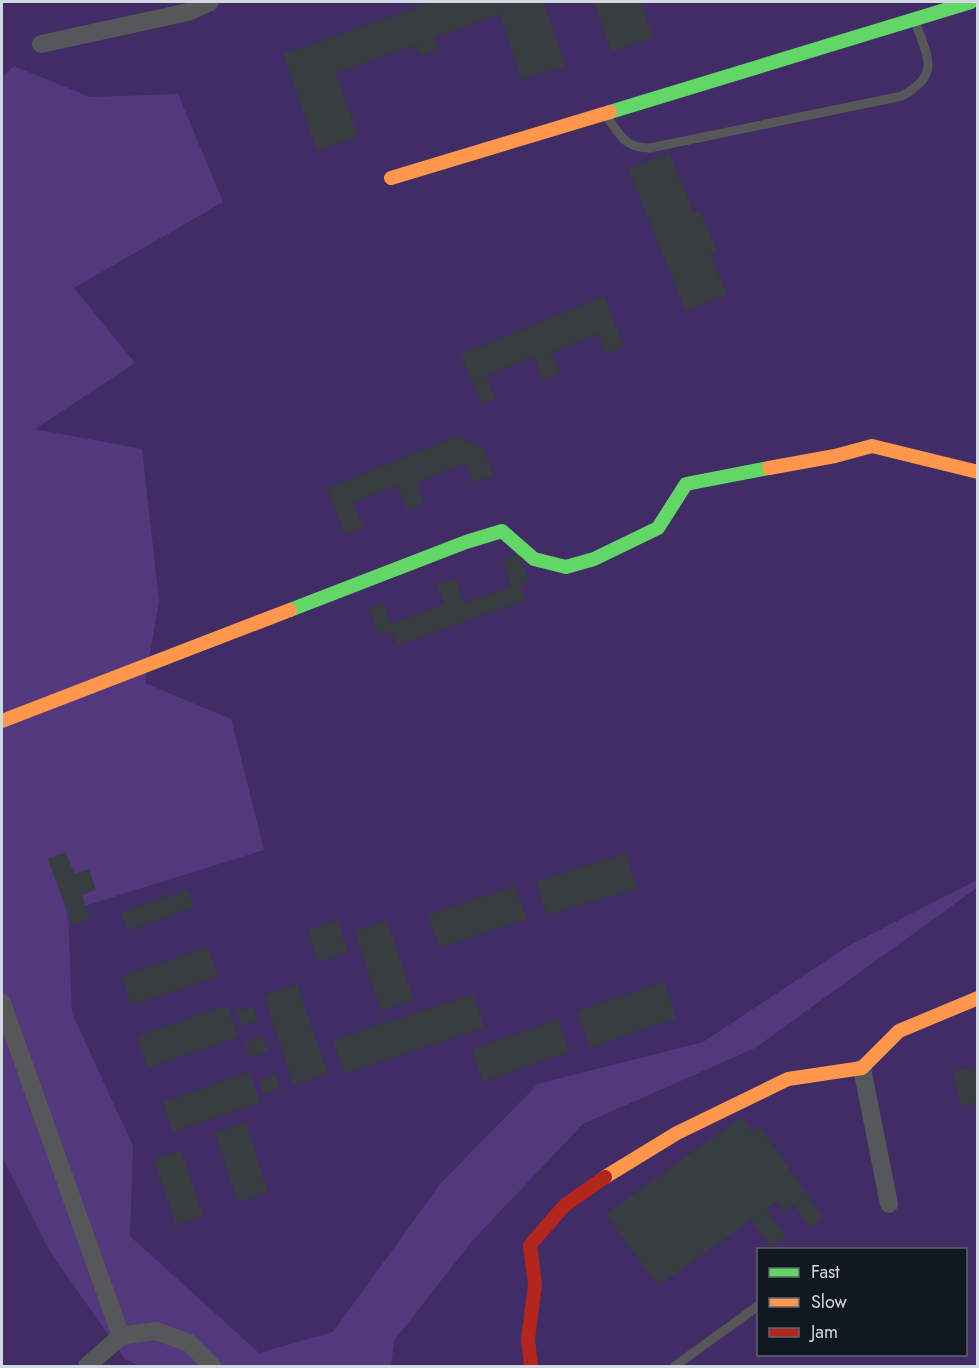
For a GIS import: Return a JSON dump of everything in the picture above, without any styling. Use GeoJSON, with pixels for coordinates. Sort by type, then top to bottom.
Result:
{"type":"FeatureCollection","features":[{"type":"Feature","properties":{"kind":"street"},"geometry":{"type":"LineString","coordinates":[[41,44],[188,12],[210,2]]}},
{"type":"Feature","properties":{"kind":"street"},"geometry":{"type":"LineString","coordinates":[[391,178],[971,2]]}},
{"type":"Feature","properties":{"kind":"street"},"geometry":{"type":"LineString","coordinates":[[2,721],[466,542],[502,531],[534,559],[566,567],[594,559],[658,528],[686,484],[835,456],[872,446],[978,472]]}},
{"type":"Feature","properties":{"kind":"street"},"geometry":{"type":"LineString","coordinates":[[531,1366],[528,1339],[535,1285],[530,1245],[565,1205],[616,1169],[677,1133],[788,1079],[862,1068],[899,1031],[978,998]]}},
{"type":"Feature","properties":{"kind":"street"},"geometry":{"type":"LineString","coordinates":[[2,1003],[121,1336]]}},
{"type":"Feature","properties":{"kind":"street"},"geometry":{"type":"LineString","coordinates":[[862,1068],[889,1204]]}},
{"type":"Feature","properties":{"kind":"street"},"geometry":{"type":"LineString","coordinates":[[87,1366],[121,1336],[156,1331],[189,1343],[212,1366]]}},
{"type":"Feature","properties":{"kind":"lane"},"geometry":{"type":"LineString","coordinates":[[604,113],[627,144],[637,148],[650,148],[902,96],[917,88],[926,78],[929,62],[914,19]]}},
{"type":"Feature","properties":{"kind":"lane"},"geometry":{"type":"LineString","coordinates":[[675,1366],[757,1307]]}},
{"type":"Feature","properties":{"kind":"shaded area"},"geometry":{"type":"Polygon","coordinates":[[[2,2],[977,2],[977,1366],[2,1366],[2,2]]]}},
{"type":"Feature","properties":{"kind":"shaded area"},"geometry":{"type":"Polygon","coordinates":[[[14,66],[90,97],[178,94],[223,202],[74,288],[135,363],[35,429],[142,449],[159,601],[145,683],[231,719],[264,850],[68,911],[72,1013],[133,1146],[130,1236],[259,1353],[333,1332],[441,1183],[538,1084],[703,1042],[848,946],[977,880],[978,887],[755,1048],[583,1124],[472,1241],[394,1341],[391,1366],[140,1366],[125,1359],[49,1250],[2,1156],[2,77],[14,66]]]}},
{"type":"Feature","properties":{"kind":"building"},"geometry":{"type":"Polygon","coordinates":[[[432,2],[543,2],[566,66],[522,80],[500,14],[434,38],[439,49],[421,56],[417,45],[336,73],[358,137],[317,151],[283,54],[432,2]]]}},
{"type":"Feature","properties":{"kind":"building"},"geometry":{"type":"Polygon","coordinates":[[[594,2],[640,2],[653,38],[612,52],[594,2]]]}},
{"type":"Feature","properties":{"kind":"building"},"geometry":{"type":"Polygon","coordinates":[[[669,152],[694,214],[700,211],[717,251],[710,254],[727,295],[686,311],[628,169],[669,152]]]}},
{"type":"Feature","properties":{"kind":"building"},"geometry":{"type":"Polygon","coordinates":[[[604,296],[624,347],[606,354],[598,334],[551,353],[560,373],[543,380],[534,356],[486,376],[495,399],[482,404],[461,354],[604,296]]]}},
{"type":"Feature","properties":{"kind":"building"},"geometry":{"type":"Polygon","coordinates":[[[457,436],[483,448],[494,475],[474,483],[466,463],[417,483],[424,503],[407,510],[397,485],[353,503],[363,528],[346,535],[327,488],[457,436]]]}},
{"type":"Feature","properties":{"kind":"building"},"geometry":{"type":"Polygon","coordinates":[[[519,554],[529,582],[520,587],[526,600],[399,645],[391,632],[379,635],[369,608],[383,603],[390,624],[444,604],[437,584],[455,578],[464,603],[512,586],[503,560],[519,554]]]}},
{"type":"Feature","properties":{"kind":"building"},"geometry":{"type":"Polygon","coordinates":[[[66,852],[74,874],[89,869],[96,890],[82,895],[90,919],[72,926],[48,859],[66,852]]]}},
{"type":"Feature","properties":{"kind":"building"},"geometry":{"type":"Polygon","coordinates":[[[626,853],[637,889],[547,915],[536,881],[626,853]]]}},
{"type":"Feature","properties":{"kind":"building"},"geometry":{"type":"Polygon","coordinates":[[[515,886],[527,919],[440,948],[428,915],[515,886]]]}},
{"type":"Feature","properties":{"kind":"building"},"geometry":{"type":"Polygon","coordinates":[[[188,889],[194,907],[128,931],[121,913],[188,889]]]}},
{"type":"Feature","properties":{"kind":"building"},"geometry":{"type":"Polygon","coordinates":[[[338,920],[348,953],[318,963],[308,930],[338,920]]]}},
{"type":"Feature","properties":{"kind":"building"},"geometry":{"type":"Polygon","coordinates":[[[387,920],[414,1000],[381,1011],[355,931],[387,920]]]}},
{"type":"Feature","properties":{"kind":"building"},"geometry":{"type":"Polygon","coordinates":[[[208,947],[218,977],[131,1005],[122,976],[208,947]]]}},
{"type":"Feature","properties":{"kind":"building"},"geometry":{"type":"Polygon","coordinates":[[[664,982],[677,1018],[590,1048],[577,1011],[664,982]]]}},
{"type":"Feature","properties":{"kind":"building"},"geometry":{"type":"Polygon","coordinates":[[[297,984],[328,1074],[294,1085],[264,995],[297,984]]]}},
{"type":"Feature","properties":{"kind":"building"},"geometry":{"type":"Polygon","coordinates":[[[473,994],[484,1028],[345,1074],[333,1040],[473,994]]]}},
{"type":"Feature","properties":{"kind":"building"},"geometry":{"type":"Polygon","coordinates":[[[227,1005],[238,1037],[148,1068],[137,1036],[227,1005]]]}},
{"type":"Feature","properties":{"kind":"building"},"geometry":{"type":"Polygon","coordinates":[[[253,1006],[258,1021],[242,1027],[236,1011],[253,1006]]]}},
{"type":"Feature","properties":{"kind":"building"},"geometry":{"type":"Polygon","coordinates":[[[558,1019],[569,1052],[483,1082],[472,1049],[558,1019]]]}},
{"type":"Feature","properties":{"kind":"building"},"geometry":{"type":"Polygon","coordinates":[[[262,1036],[268,1051],[251,1058],[245,1043],[262,1036]]]}},
{"type":"Feature","properties":{"kind":"building"},"geometry":{"type":"Polygon","coordinates":[[[978,1067],[978,1103],[961,1106],[953,1071],[978,1067]]]}},
{"type":"Feature","properties":{"kind":"building"},"geometry":{"type":"Polygon","coordinates":[[[250,1072],[260,1103],[173,1132],[163,1102],[250,1072]]]}},
{"type":"Feature","properties":{"kind":"building"},"geometry":{"type":"Polygon","coordinates":[[[275,1074],[280,1088],[264,1094],[259,1080],[275,1074]]]}},
{"type":"Feature","properties":{"kind":"building"},"geometry":{"type":"Polygon","coordinates":[[[742,1117],[752,1131],[759,1126],[824,1218],[810,1228],[794,1205],[784,1212],[776,1201],[766,1209],[786,1237],[771,1247],[751,1220],[658,1286],[606,1214],[742,1117]]]}},
{"type":"Feature","properties":{"kind":"building"},"geometry":{"type":"Polygon","coordinates":[[[246,1122],[268,1193],[238,1203],[215,1132],[246,1122]]]}},
{"type":"Feature","properties":{"kind":"building"},"geometry":{"type":"Polygon","coordinates":[[[181,1150],[203,1216],[176,1225],[154,1159],[181,1150]]]}},
{"type":"Feature","properties":{"kind":"traffic: fast"},"geometry":{"type":"LineString","coordinates":[[610,112],[971,2]]}},
{"type":"Feature","properties":{"kind":"traffic: fast"},"geometry":{"type":"LineString","coordinates":[[290,610],[466,542],[502,531],[534,559],[566,567],[594,559],[658,528],[686,484],[769,468]]}},
{"type":"Feature","properties":{"kind":"traffic: slow"},"geometry":{"type":"LineString","coordinates":[[391,178],[610,112]]}},
{"type":"Feature","properties":{"kind":"traffic: slow"},"geometry":{"type":"LineString","coordinates":[[769,468],[835,456],[872,446],[978,472]]}},
{"type":"Feature","properties":{"kind":"traffic: slow"},"geometry":{"type":"LineString","coordinates":[[2,721],[290,610]]}},
{"type":"Feature","properties":{"kind":"traffic: slow"},"geometry":{"type":"LineString","coordinates":[[605,1177],[677,1133],[788,1079],[862,1068],[899,1031],[978,998]]}},
{"type":"Feature","properties":{"kind":"traffic: jam"},"geometry":{"type":"LineString","coordinates":[[531,1366],[528,1339],[535,1285],[530,1245],[565,1205],[605,1177]]}}]}
